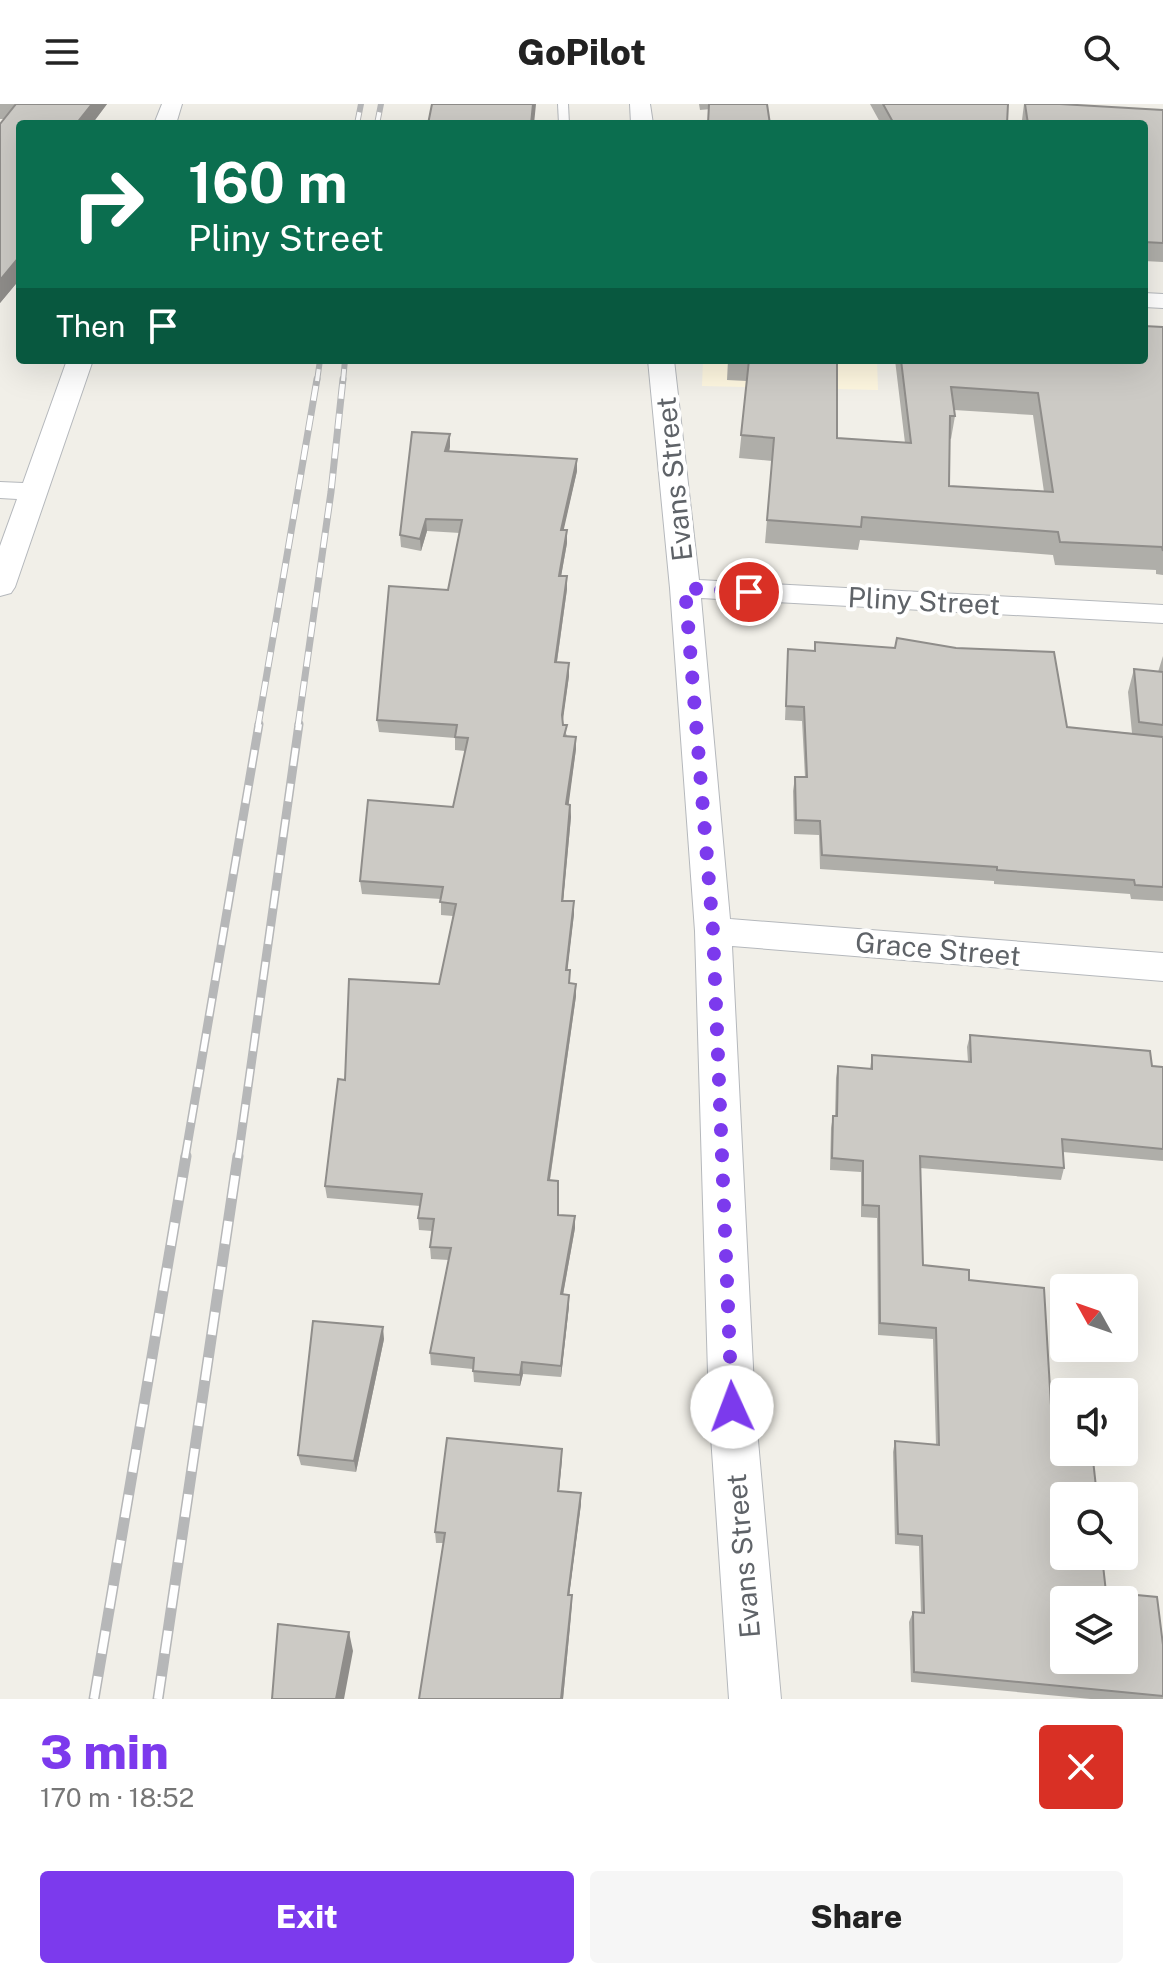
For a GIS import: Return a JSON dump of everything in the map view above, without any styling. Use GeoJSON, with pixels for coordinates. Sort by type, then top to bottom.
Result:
{"type":"FeatureCollection","features":[{"type":"Feature","properties":{"kind":"street"},"geometry":{"type":"LineString","coordinates":[[0,587],[79,364]]}},
{"type":"Feature","properties":{"kind":"street","name":"Evans Street"},"geometry":{"type":"LineString","coordinates":[[661,364],[685,588],[713,931],[732,1407],[755,1699]]}},
{"type":"Feature","properties":{"kind":"street"},"geometry":{"type":"LineString","coordinates":[[0,490],[32,492]]}},
{"type":"Feature","properties":{"kind":"street","name":"Pliny Street"},"geometry":{"type":"LineString","coordinates":[[685,588],[1163,614]]}},
{"type":"Feature","properties":{"kind":"street","name":"Grace Street"},"geometry":{"type":"LineString","coordinates":[[713,931],[1163,967]]}},
{"type":"Feature","properties":{"kind":"shaded area"},"geometry":{"type":"Polygon","coordinates":[[[703,364],[877,364],[878,390],[702,386],[703,364]]]}},
{"type":"Feature","properties":{"kind":"building"},"geometry":{"type":"Polygon","coordinates":[[[16,104],[92,104],[79,120],[16,120],[16,261],[0,280],[0,124],[16,104]]]}},
{"type":"Feature","properties":{"kind":"building"},"geometry":{"type":"Polygon","coordinates":[[[432,104],[533,104],[531,120],[429,120],[432,104]]]}},
{"type":"Feature","properties":{"kind":"building"},"geometry":{"type":"Polygon","coordinates":[[[709,104],[767,104],[769,120],[708,120],[709,104]]]}},
{"type":"Feature","properties":{"kind":"building"},"geometry":{"type":"Polygon","coordinates":[[[883,104],[1008,104],[1007,120],[892,120],[883,104]]]}},
{"type":"Feature","properties":{"kind":"building"},"geometry":{"type":"Polygon","coordinates":[[[1025,104],[1163,110],[1163,243],[1148,242],[1148,120],[1027,120],[1025,104]]]}},
{"type":"Feature","properties":{"kind":"building"},"geometry":{"type":"Polygon","coordinates":[[[1148,326],[1163,327],[1163,551],[1162,547],[1060,542],[1058,532],[862,517],[861,527],[767,520],[774,438],[741,435],[749,364],[837,364],[837,438],[911,443],[901,364],[1148,364],[1148,326]],[[951,387],[955,416],[950,416],[949,486],[1053,492],[1038,393],[951,387]]]}},
{"type":"Feature","properties":{"kind":"building"},"geometry":{"type":"Polygon","coordinates":[[[412,432],[450,434],[445,451],[577,459],[561,530],[567,530],[559,576],[567,576],[555,662],[569,663],[562,715],[563,725],[567,725],[564,736],[576,737],[566,804],[570,805],[562,901],[574,901],[566,970],[570,970],[569,983],[576,984],[548,1180],[558,1181],[558,1215],[575,1216],[561,1294],[569,1295],[561,1366],[522,1362],[520,1375],[473,1371],[474,1358],[430,1353],[451,1248],[430,1247],[434,1219],[418,1218],[422,1194],[325,1186],[338,1079],[345,1080],[349,979],[439,984],[456,904],[440,902],[443,887],[360,881],[368,800],[453,807],[468,738],[455,737],[457,725],[377,720],[389,586],[448,590],[462,520],[426,519],[420,539],[400,535],[412,432]]]}},
{"type":"Feature","properties":{"kind":"building"},"geometry":{"type":"Polygon","coordinates":[[[897,638],[956,648],[1054,652],[1067,727],[1163,737],[1163,887],[1135,885],[1134,880],[997,870],[997,867],[822,855],[820,821],[796,820],[795,777],[807,777],[804,707],[786,706],[788,649],[815,651],[815,642],[895,648],[897,638]]]}},
{"type":"Feature","properties":{"kind":"building"},"geometry":{"type":"Polygon","coordinates":[[[1134,669],[1163,672],[1163,725],[1139,722],[1134,669]]]}},
{"type":"Feature","properties":{"kind":"building"},"geometry":{"type":"Polygon","coordinates":[[[970,1035],[1150,1051],[1152,1066],[1163,1067],[1163,1149],[1062,1139],[1064,1168],[920,1156],[923,1265],[969,1270],[969,1280],[1044,1288],[1050,1389],[1050,1466],[1094,1466],[1095,1482],[1050,1482],[1050,1570],[1104,1570],[1105,1586],[1050,1586],[1050,1674],[1138,1674],[1138,1595],[1157,1597],[1163,1645],[1163,1696],[914,1672],[913,1612],[924,1613],[922,1536],[898,1534],[895,1441],[939,1445],[936,1328],[880,1323],[879,1206],[863,1205],[863,1161],[832,1158],[838,1066],[872,1069],[872,1055],[971,1062],[970,1035]]]}},
{"type":"Feature","properties":{"kind":"building"},"geometry":{"type":"Polygon","coordinates":[[[313,1321],[383,1327],[354,1461],[298,1455],[313,1321]]]}},
{"type":"Feature","properties":{"kind":"building"},"geometry":{"type":"Polygon","coordinates":[[[447,1438],[562,1449],[558,1491],[581,1493],[568,1595],[572,1595],[561,1699],[419,1699],[445,1533],[435,1532],[447,1438]]]}},
{"type":"Feature","properties":{"kind":"building"},"geometry":{"type":"Polygon","coordinates":[[[278,1624],[349,1632],[336,1699],[272,1699],[278,1624]]]}},
{"type":"Feature","properties":{"kind":"railway"},"geometry":{"type":"LineString","coordinates":[[358,120],[361,104]]}},
{"type":"Feature","properties":{"kind":"railway"},"geometry":{"type":"LineString","coordinates":[[378,120],[381,104]]}},
{"type":"Feature","properties":{"kind":"railway"},"geometry":{"type":"LineString","coordinates":[[317,381],[319,364]]}},
{"type":"Feature","properties":{"kind":"railway"},"geometry":{"type":"LineString","coordinates":[[343,381],[345,364]]}},
{"type":"Feature","properties":{"kind":"railway"},"geometry":{"type":"LineString","coordinates":[[258,726],[317,379]]}},
{"type":"Feature","properties":{"kind":"railway"},"geometry":{"type":"LineString","coordinates":[[298,726],[331,492],[343,379]]}},
{"type":"Feature","properties":{"kind":"railway"},"geometry":{"type":"LineString","coordinates":[[185,1158],[259,724]]}},
{"type":"Feature","properties":{"kind":"railway"},"geometry":{"type":"LineString","coordinates":[[238,1158],[299,724]]}},
{"type":"Feature","properties":{"kind":"railway"},"geometry":{"type":"LineString","coordinates":[[94,1699],[186,1156]]}},
{"type":"Feature","properties":{"kind":"railway"},"geometry":{"type":"LineString","coordinates":[[158,1699],[238,1156]]}},
{"type":"Feature","properties":{"kind":"route"},"geometry":{"type":"LineString","coordinates":[[732,1407],[713,931],[685,588],[749,592]]}}]}
